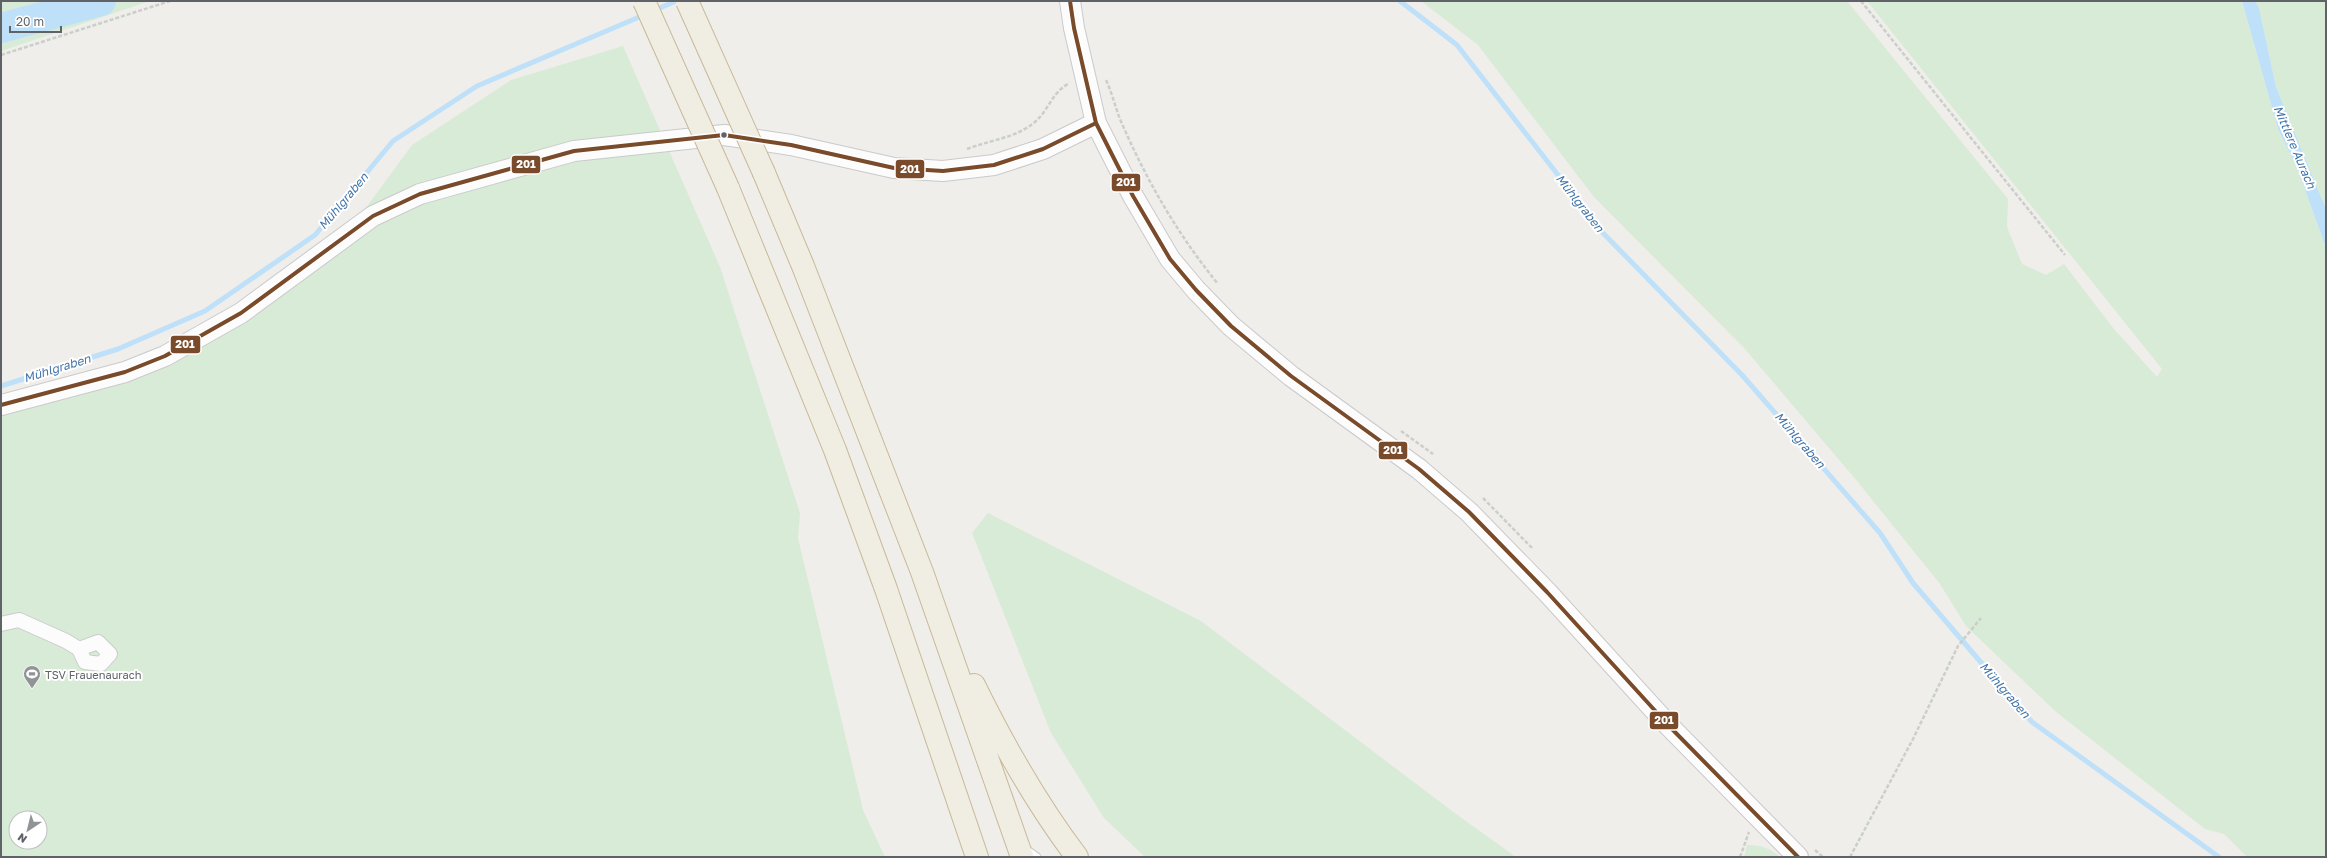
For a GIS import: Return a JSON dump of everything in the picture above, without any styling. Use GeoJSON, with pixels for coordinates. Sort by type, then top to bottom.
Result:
{"type":"FeatureCollection","features":[{"type":"Feature","properties":{"kind":"highway"},"geometry":{"type":"LineString","coordinates":[[644,1],[728,188],[835,450],[886,588],[977,857]]}},
{"type":"Feature","properties":{"kind":"highway"},"geometry":{"type":"LineString","coordinates":[[687,1],[764,173],[803,266],[922,572],[1020,850]]}},
{"type":"Feature","properties":{"kind":"highway"},"geometry":{"type":"LineString","coordinates":[[922,572],[1006,748],[1046,816],[1077,857]]}},
{"type":"Feature","properties":{"kind":"street"},"geometry":{"type":"LineString","coordinates":[[1070,1],[1074,28],[1096,123],[1133,196],[1170,259],[1196,290],[1231,326],[1291,376],[1419,469],[1469,512],[1547,592],[1669,726],[1798,857]]}},
{"type":"Feature","properties":{"kind":"street"},"geometry":{"type":"LineString","coordinates":[[1,405],[125,372],[165,356],[241,313],[374,216],[420,194],[574,150],[724,135],[791,145],[894,168],[943,171],[994,165],[1043,149],[1096,123]]}},
{"type":"Feature","properties":{"kind":"street"},"geometry":{"type":"LineString","coordinates":[[1,624],[20,620],[66,641],[78,649]]}},
{"type":"Feature","properties":{"kind":"lane"},"geometry":{"type":"LineString","coordinates":[[1020,850],[1037,857]]}},
{"type":"Feature","properties":{"kind":"path"},"geometry":{"type":"LineString","coordinates":[[1,55],[170,1]]}},
{"type":"Feature","properties":{"kind":"path"},"geometry":{"type":"LineString","coordinates":[[1861,1],[2065,255]]}},
{"type":"Feature","properties":{"kind":"path"},"geometry":{"type":"LineString","coordinates":[[1850,857],[1913,739],[1958,646],[1981,618]]}},
{"type":"Feature","properties":{"kind":"path"},"geometry":{"type":"LineString","coordinates":[[1740,857],[1755,815]]}},
{"type":"Feature","properties":{"kind":"green space"},"geometry":{"type":"Polygon","coordinates":[[[1,1],[150,1],[1,51],[1,1]]]}},
{"type":"Feature","properties":{"kind":"green space"},"geometry":{"type":"Polygon","coordinates":[[[1421,1],[1847,1],[2008,199],[2007,227],[2022,264],[2046,275],[2064,264],[2114,329],[2157,377],[2162,369],[1867,1],[2242,1],[2278,129],[2298,170],[2326,248],[2326,857],[2247,857],[2224,834],[2205,829],[2055,711],[1966,626],[1940,584],[1857,481],[1745,349],[1594,197],[1478,45],[1421,1]]]}},
{"type":"Feature","properties":{"kind":"green space"},"geometry":{"type":"Polygon","coordinates":[[[2255,1],[2326,1],[2326,209],[2276,87],[2259,8],[2255,1]]]}},
{"type":"Feature","properties":{"kind":"green space"},"geometry":{"type":"Polygon","coordinates":[[[623,46],[720,267],[800,513],[798,538],[863,810],[885,857],[1,857],[1,414],[147,375],[219,335],[332,254],[412,145],[511,80],[623,46]]]}},
{"type":"Feature","properties":{"kind":"green space"},"geometry":{"type":"Polygon","coordinates":[[[988,513],[1201,621],[1452,811],[1516,857],[1145,857],[1104,818],[1051,733],[972,533],[988,513]]]}},
{"type":"Feature","properties":{"kind":"green space"},"geometry":{"type":"Polygon","coordinates":[[[1747,845],[1765,848],[1773,851],[1780,857],[1744,857],[1747,845]]]}},
{"type":"Feature","properties":{"kind":"water"},"geometry":{"type":"Polygon","coordinates":[[[2242,1],[2255,1],[2259,8],[2276,87],[2326,209],[2326,248],[2298,170],[2278,129],[2242,1]]]}},
{"type":"Feature","properties":{"kind":"waterway","name":"Mittlere Aurach"},"geometry":{"type":"LineString","coordinates":[[1,28],[101,1]]}},
{"type":"Feature","properties":{"kind":"waterway","name":"Mühlgraben"},"geometry":{"type":"LineString","coordinates":[[653,11],[676,1]]}},
{"type":"Feature","properties":{"kind":"waterway","name":"Mühlgraben"},"geometry":{"type":"LineString","coordinates":[[1400,1],[1457,45],[1603,233],[1742,375],[1880,533],[1913,583],[2032,722],[2219,857]]}},
{"type":"Feature","properties":{"kind":"waterway","name":"Mühlgraben"},"geometry":{"type":"LineString","coordinates":[[1,386],[118,349],[205,311],[315,235],[393,141],[477,86],[644,15]]}},
{"type":"Feature","properties":{"kind":"transit line","name":"201"},"geometry":{"type":"LineString","coordinates":[[1070,1],[1074,28],[1096,123],[1133,196],[1170,259],[1196,290],[1231,326],[1291,376],[1419,469],[1469,512],[1547,592],[1669,726],[1798,857]]}},
{"type":"Feature","properties":{"kind":"transit line","name":"201"},"geometry":{"type":"LineString","coordinates":[[1,405],[125,372],[165,356],[241,313],[373,216],[420,194],[574,151],[724,135],[791,145],[894,168],[943,171],[994,165],[1043,149],[1096,123]]}},
{"type":"Feature","properties":{"kind":"place","name":"TSV Frauenaurach"},"geometry":{"type":"Point","coordinates":[32,689]}}]}
